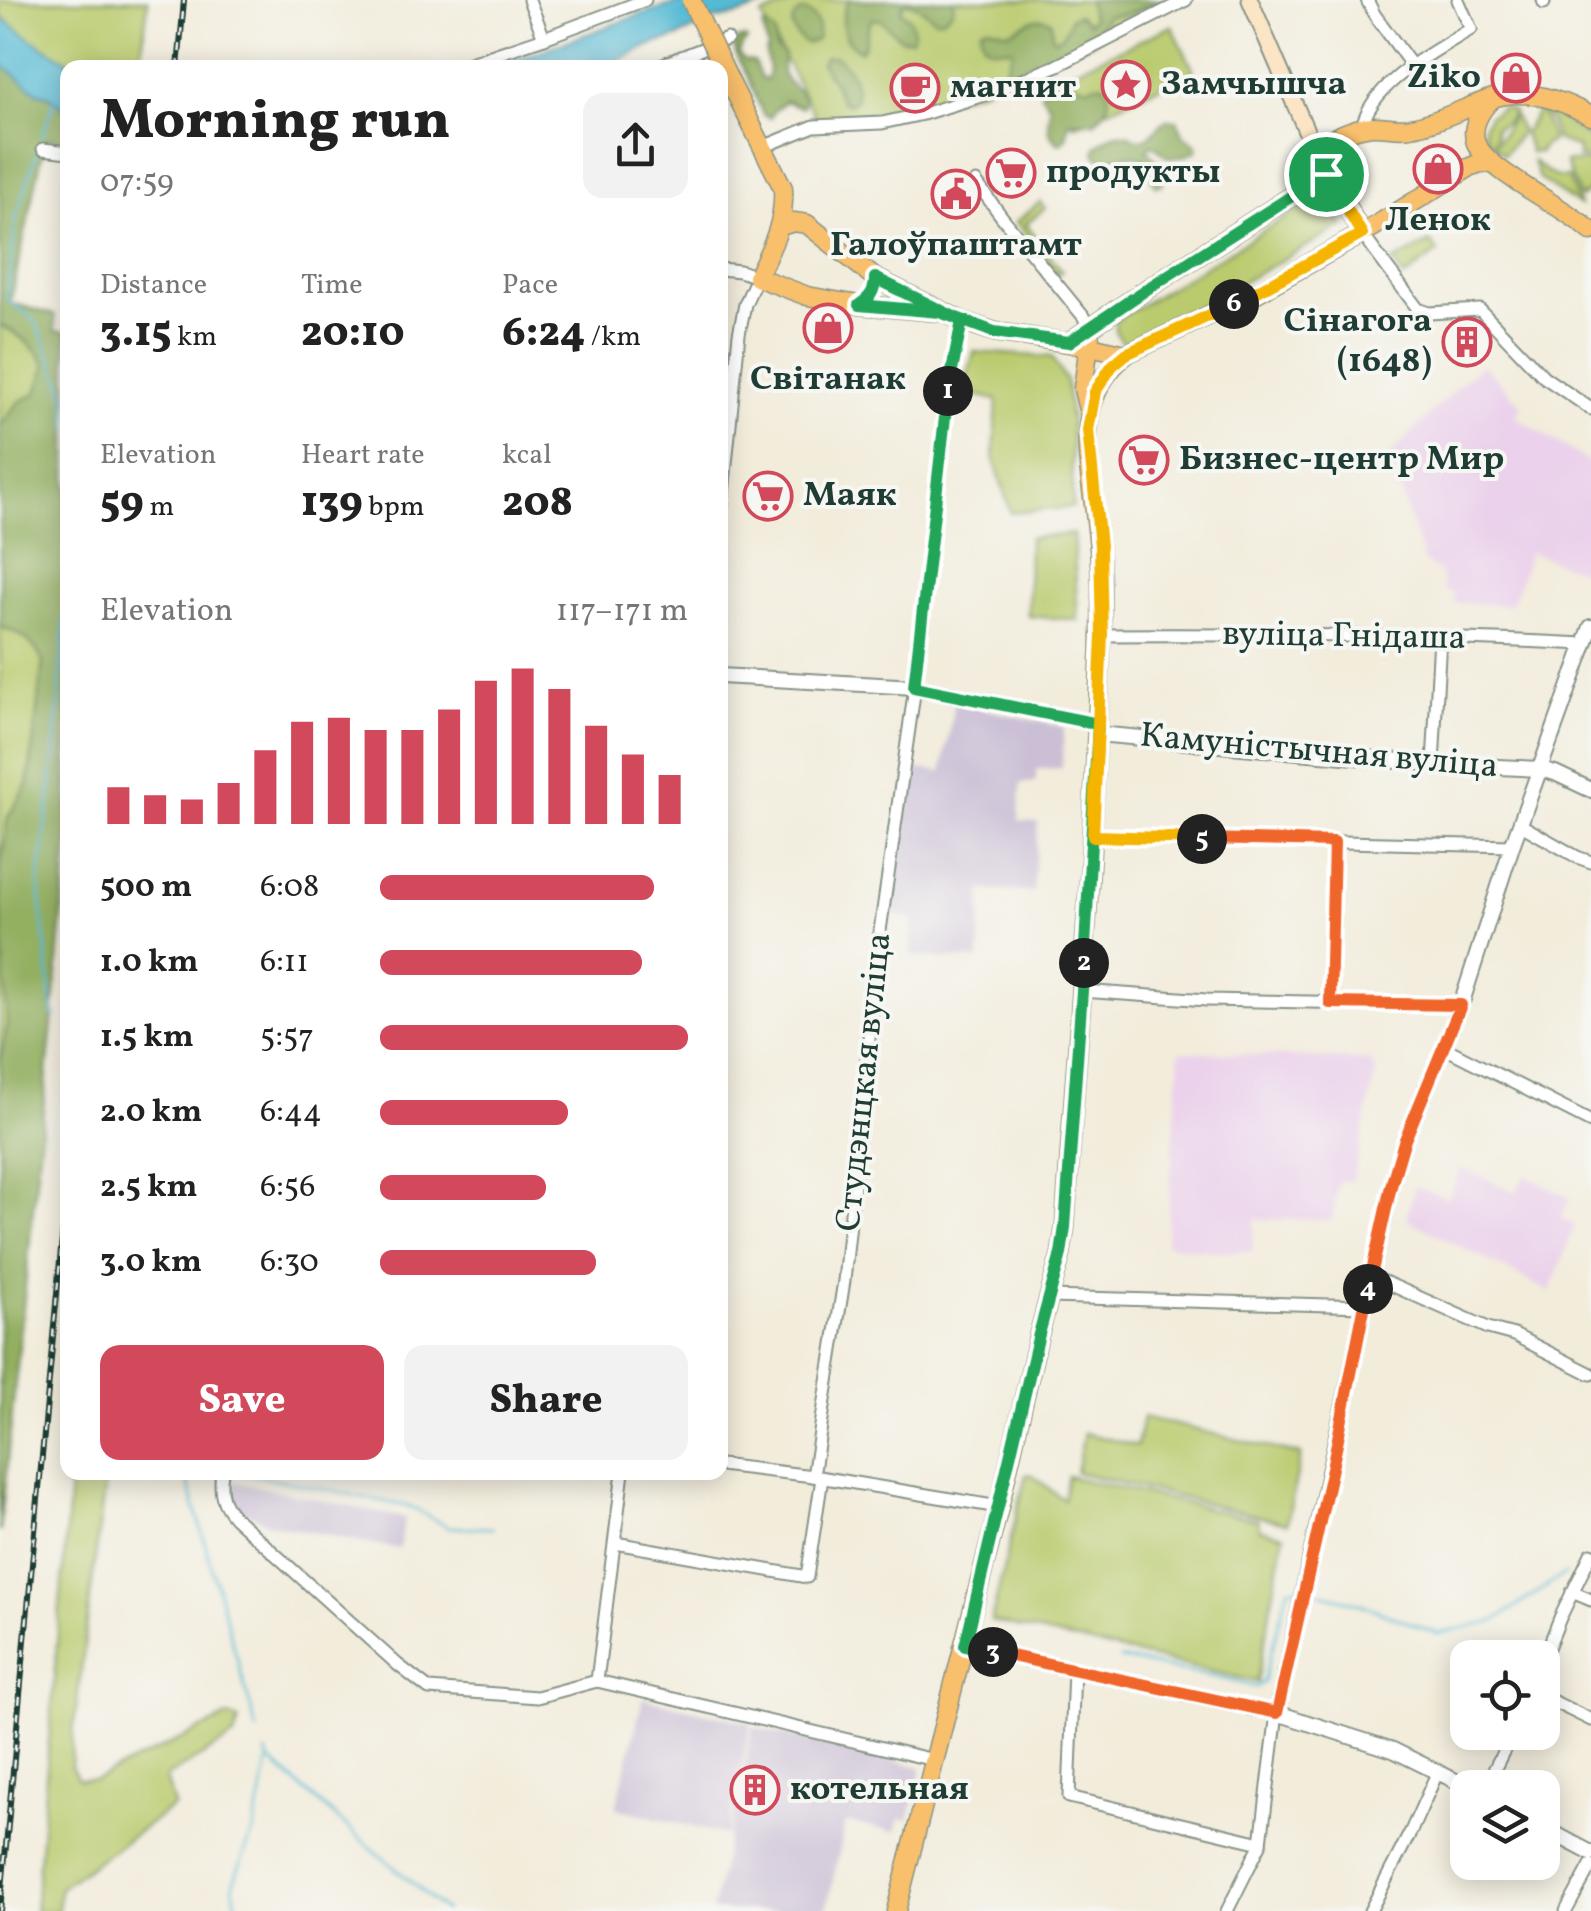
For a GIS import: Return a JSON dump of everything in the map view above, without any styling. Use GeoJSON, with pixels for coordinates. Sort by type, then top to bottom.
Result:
{"type":"FeatureCollection","features":[{"type":"Feature","properties":{"kind":"main road"},"geometry":{"type":"LineString","coordinates":[[690,0],[719,60]]}},
{"type":"Feature","properties":{"kind":"main road"},"geometry":{"type":"LineString","coordinates":[[1250,0],[1314,149],[1362,234]]}},
{"type":"Feature","properties":{"kind":"main road"},"geometry":{"type":"LineString","coordinates":[[728,78],[784,188],[808,224],[875,278],[940,312],[994,332],[1061,341],[1090,337],[1123,353]]}},
{"type":"Feature","properties":{"kind":"main road"},"geometry":{"type":"LineString","coordinates":[[1314,149],[1362,128],[1413,127],[1495,97],[1529,94],[1551,98],[1591,116]]}},
{"type":"Feature","properties":{"kind":"main road"},"geometry":{"type":"LineString","coordinates":[[1495,97],[1484,106],[1474,128],[1477,146],[1493,164],[1590,228]]}},
{"type":"Feature","properties":{"kind":"main road"},"geometry":{"type":"LineString","coordinates":[[1089,391],[1123,353],[1250,296],[1362,234],[1470,167],[1493,164]]}},
{"type":"Feature","properties":{"kind":"main road"},"geometry":{"type":"LineString","coordinates":[[1090,337],[1114,311],[1326,174]]}},
{"type":"Feature","properties":{"kind":"main road"},"geometry":{"type":"LineString","coordinates":[[784,188],[781,226],[757,278],[807,296],[940,312]]}},
{"type":"Feature","properties":{"kind":"main road"},"geometry":{"type":"LineString","coordinates":[[781,226],[794,222],[808,224]]}},
{"type":"Feature","properties":{"kind":"main road"},"geometry":{"type":"LineString","coordinates":[[859,305],[872,294],[875,278]]}},
{"type":"Feature","properties":{"kind":"main road"},"geometry":{"type":"LineString","coordinates":[[1114,311],[1108,332],[1112,346],[1123,353]]}},
{"type":"Feature","properties":{"kind":"main road"},"geometry":{"type":"LineString","coordinates":[[896,1911],[965,1646],[1065,1227],[1093,836],[1102,635],[1100,546],[1089,450],[1089,391],[1097,370],[1090,337]]}},
{"type":"Feature","properties":{"kind":"main road"},"geometry":{"type":"LineString","coordinates":[[1061,341],[1089,391]]}},
{"type":"Feature","properties":{"kind":"street"},"geometry":{"type":"LineString","coordinates":[[529,0],[544,38]]}},
{"type":"Feature","properties":{"kind":"street"},"geometry":{"type":"LineString","coordinates":[[479,60],[645,0]]}},
{"type":"Feature","properties":{"kind":"street"},"geometry":{"type":"LineString","coordinates":[[763,147],[814,126],[882,123],[984,95],[1056,66],[1186,0]]}},
{"type":"Feature","properties":{"kind":"street"},"geometry":{"type":"LineString","coordinates":[[1368,0],[1412,66]]}},
{"type":"Feature","properties":{"kind":"street"},"geometry":{"type":"LineString","coordinates":[[1362,128],[1372,101],[1412,66],[1471,29],[1458,0]]}},
{"type":"Feature","properties":{"kind":"street"},"geometry":{"type":"LineString","coordinates":[[673,60],[727,39]]}},
{"type":"Feature","properties":{"kind":"street"},"geometry":{"type":"LineString","coordinates":[[43,149],[60,151]]}},
{"type":"Feature","properties":{"kind":"street"},"geometry":{"type":"LineString","coordinates":[[976,182],[1083,316],[1090,337]]}},
{"type":"Feature","properties":{"kind":"street"},"geometry":{"type":"LineString","coordinates":[[1362,234],[1418,309],[1429,313],[1480,310],[1544,377],[1591,409]]}},
{"type":"Feature","properties":{"kind":"street"},"geometry":{"type":"LineString","coordinates":[[728,269],[757,278],[745,304],[739,334],[728,444]]}},
{"type":"Feature","properties":{"kind":"street","name":"Студэнцкая вуліца"},"geometry":{"type":"LineString","coordinates":[[615,1543],[807,1577],[844,1281],[880,930],[914,687],[947,397],[962,321]]}},
{"type":"Feature","properties":{"kind":"street"},"geometry":{"type":"LineString","coordinates":[[1227,1911],[1260,1844],[1277,1713],[1391,1186],[1404,1142],[1461,1005],[1512,846],[1591,626]]}},
{"type":"Feature","properties":{"kind":"street","name":"вуліца Гнідаша"},"geometry":{"type":"LineString","coordinates":[[1102,635],[1440,637],[1585,644]]}},
{"type":"Feature","properties":{"kind":"street"},"geometry":{"type":"LineString","coordinates":[[1433,764],[1440,637]]}},
{"type":"Feature","properties":{"kind":"street","name":"Камуністычная вуліца"},"geometry":{"type":"LineString","coordinates":[[728,676],[914,687],[1097,729],[1433,764],[1540,770],[1591,790]]}},
{"type":"Feature","properties":{"kind":"street"},"geometry":{"type":"LineString","coordinates":[[1520,825],[1591,862]]}},
{"type":"Feature","properties":{"kind":"street"},"geometry":{"type":"LineString","coordinates":[[1093,836],[1512,846]]}},
{"type":"Feature","properties":{"kind":"street"},"geometry":{"type":"LineString","coordinates":[[1330,1003],[1334,842]]}},
{"type":"Feature","properties":{"kind":"street"},"geometry":{"type":"LineString","coordinates":[[1082,991],[1207,1000],[1461,1005]]}},
{"type":"Feature","properties":{"kind":"street"},"geometry":{"type":"LineString","coordinates":[[1443,1047],[1591,1122]]}},
{"type":"Feature","properties":{"kind":"street"},"geometry":{"type":"LineString","coordinates":[[1371,1276],[1488,1328],[1514,1334],[1591,1374]]}},
{"type":"Feature","properties":{"kind":"street"},"geometry":{"type":"LineString","coordinates":[[1049,1298],[1365,1306]]}},
{"type":"Feature","properties":{"kind":"street"},"geometry":{"type":"LineString","coordinates":[[728,1467],[818,1477],[999,1507]]}},
{"type":"Feature","properties":{"kind":"street"},"geometry":{"type":"LineString","coordinates":[[221,1480],[224,1507],[429,1690],[538,1697],[597,1681],[934,1760]]}},
{"type":"Feature","properties":{"kind":"street"},"geometry":{"type":"LineString","coordinates":[[597,1681],[622,1480]]}},
{"type":"Feature","properties":{"kind":"street"},"geometry":{"type":"LineString","coordinates":[[1551,1640],[1591,1554]]}},
{"type":"Feature","properties":{"kind":"street"},"geometry":{"type":"LineString","coordinates":[[1572,1592],[1591,1600]]}},
{"type":"Feature","properties":{"kind":"street"},"geometry":{"type":"LineString","coordinates":[[965,1646],[1277,1713],[1393,1750],[1450,1777]]}},
{"type":"Feature","properties":{"kind":"street"},"geometry":{"type":"LineString","coordinates":[[1074,1670],[1069,1797],[1260,1844]]}},
{"type":"Feature","properties":{"kind":"street"},"geometry":{"type":"LineString","coordinates":[[1560,1705],[1591,1720]]}},
{"type":"Feature","properties":{"kind":"street"},"geometry":{"type":"LineString","coordinates":[[1370,1911],[1438,1771]]}},
{"type":"Feature","properties":{"kind":"street"},"geometry":{"type":"LineString","coordinates":[[1560,1837],[1591,1853]]}},
{"type":"Feature","properties":{"kind":"street"},"geometry":{"type":"LineString","coordinates":[[1566,1911],[1591,1865]]}},
{"type":"Feature","properties":{"kind":"shaded area"},"geometry":{"type":"Polygon","coordinates":[[[1483,365],[1522,405],[1516,417],[1591,463],[1591,574],[1529,552],[1509,605],[1453,603],[1454,593],[1445,591],[1440,572],[1424,561],[1389,456],[1483,365]]]}},
{"type":"Feature","properties":{"kind":"shaded area"},"geometry":{"type":"Polygon","coordinates":[[[954,703],[1064,727],[1062,768],[1037,769],[1035,782],[1021,783],[1019,821],[1038,822],[1033,892],[982,890],[979,960],[916,957],[911,953],[912,919],[891,915],[908,768],[942,772],[954,703]]]}},
{"type":"Feature","properties":{"kind":"shaded area"},"geometry":{"type":"Polygon","coordinates":[[[1180,1051],[1369,1061],[1376,1071],[1361,1142],[1352,1180],[1338,1182],[1332,1220],[1255,1219],[1252,1251],[1222,1252],[1166,1245],[1180,1051]]]}},
{"type":"Feature","properties":{"kind":"shaded area"},"geometry":{"type":"Polygon","coordinates":[[[1461,1168],[1516,1192],[1525,1176],[1570,1198],[1561,1217],[1575,1225],[1550,1292],[1406,1219],[1415,1187],[1448,1198],[1461,1168]]]}},
{"type":"Feature","properties":{"kind":"shaded area"},"geometry":{"type":"Polygon","coordinates":[[[235,1482],[405,1518],[399,1549],[270,1524],[230,1504],[235,1482]]]}},
{"type":"Feature","properties":{"kind":"shaded area"},"geometry":{"type":"Polygon","coordinates":[[[643,1698],[751,1723],[727,1835],[616,1808],[643,1698]]]}},
{"type":"Feature","properties":{"kind":"shaded area"},"geometry":{"type":"Polygon","coordinates":[[[753,1727],[922,1767],[909,1820],[900,1818],[896,1832],[846,1822],[826,1911],[712,1911],[753,1727]]]}},
{"type":"Feature","properties":{"kind":"green space"},"geometry":{"type":"Polygon","coordinates":[[[0,0],[148,0],[141,60],[66,60],[0,16],[0,0]]]}},
{"type":"Feature","properties":{"kind":"green space"},"geometry":{"type":"Polygon","coordinates":[[[801,0],[1164,0],[979,91],[872,119],[817,120],[762,16],[801,0]]]}},
{"type":"Feature","properties":{"kind":"green space"},"geometry":{"type":"Polygon","coordinates":[[[849,0],[954,0],[953,10],[943,19],[935,19],[916,5],[903,4],[901,12],[910,18],[914,32],[911,39],[901,39],[881,20],[872,19],[861,51],[849,42],[844,29],[849,0]]]}},
{"type":"Feature","properties":{"kind":"green space"},"geometry":{"type":"Polygon","coordinates":[[[1088,0],[1163,0],[1126,14],[1107,16],[1099,36],[1091,43],[1006,78],[1003,74],[1013,51],[986,45],[981,29],[987,26],[1008,32],[1045,19],[1051,21],[1055,39],[1063,35],[1071,17],[1078,15],[1088,23],[1092,19],[1088,0]]]}},
{"type":"Feature","properties":{"kind":"green space"},"geometry":{"type":"Polygon","coordinates":[[[804,11],[818,26],[817,40],[807,44],[798,37],[792,22],[804,11]]]}},
{"type":"Feature","properties":{"kind":"green space"},"geometry":{"type":"Polygon","coordinates":[[[765,26],[775,33],[776,49],[784,54],[783,76],[800,93],[804,105],[785,101],[770,118],[763,115],[734,45],[737,40],[747,40],[739,54],[754,62],[761,78],[767,79],[765,26]]]}},
{"type":"Feature","properties":{"kind":"green space"},"geometry":{"type":"Polygon","coordinates":[[[1172,26],[1194,71],[1074,125],[1054,79],[1172,26]]]}},
{"type":"Feature","properties":{"kind":"green space"},"geometry":{"type":"Polygon","coordinates":[[[836,56],[854,81],[856,100],[851,103],[843,103],[821,63],[825,57],[836,56]]]}},
{"type":"Feature","properties":{"kind":"green space"},"geometry":{"type":"Polygon","coordinates":[[[0,63],[60,105],[60,140],[47,139],[10,303],[55,315],[55,331],[60,331],[60,940],[0,1532],[0,1066],[7,1026],[0,874],[8,817],[28,785],[43,662],[26,639],[0,627],[0,426],[19,402],[37,393],[46,365],[26,342],[0,325],[0,63]]]}},
{"type":"Feature","properties":{"kind":"green space"},"geometry":{"type":"Polygon","coordinates":[[[1072,82],[1087,87],[1104,84],[1109,100],[1094,122],[1069,121],[1066,139],[1061,143],[1050,132],[1050,106],[1041,94],[1042,89],[1072,82]]]}},
{"type":"Feature","properties":{"kind":"green space"},"geometry":{"type":"Polygon","coordinates":[[[1503,107],[1513,111],[1506,123],[1495,127],[1496,137],[1491,145],[1483,126],[1489,116],[1503,107]]]}},
{"type":"Feature","properties":{"kind":"green space"},"geometry":{"type":"Polygon","coordinates":[[[1539,108],[1553,140],[1540,152],[1530,152],[1524,133],[1539,108]]]}},
{"type":"Feature","properties":{"kind":"green space"},"geometry":{"type":"Polygon","coordinates":[[[1546,108],[1591,140],[1591,158],[1578,158],[1578,148],[1557,140],[1542,111],[1546,108]]]}},
{"type":"Feature","properties":{"kind":"green space"},"geometry":{"type":"Polygon","coordinates":[[[1514,115],[1521,133],[1504,154],[1494,146],[1514,115]]]}},
{"type":"Feature","properties":{"kind":"green space"},"geometry":{"type":"Polygon","coordinates":[[[1167,120],[1177,120],[1184,136],[1197,145],[1197,151],[1172,157],[1151,145],[1147,150],[1165,171],[1162,185],[1155,186],[1143,158],[1128,156],[1103,161],[1095,154],[1096,147],[1109,137],[1121,134],[1145,138],[1167,120]]]}},
{"type":"Feature","properties":{"kind":"green space"},"geometry":{"type":"Polygon","coordinates":[[[1533,161],[1553,176],[1568,177],[1579,205],[1539,179],[1533,161]]]}},
{"type":"Feature","properties":{"kind":"green space"},"geometry":{"type":"Polygon","coordinates":[[[1565,162],[1591,162],[1591,190],[1580,198],[1565,162]]]}},
{"type":"Feature","properties":{"kind":"green space"},"geometry":{"type":"Polygon","coordinates":[[[1324,194],[1343,226],[1131,344],[1122,342],[1115,331],[1115,321],[1324,194]]]}},
{"type":"Feature","properties":{"kind":"green space"},"geometry":{"type":"Polygon","coordinates":[[[1040,202],[1045,208],[1026,224],[1062,271],[1057,274],[1016,222],[1040,202]]]}},
{"type":"Feature","properties":{"kind":"green space"},"geometry":{"type":"Polygon","coordinates":[[[1430,242],[1438,252],[1404,278],[1393,262],[1430,242]]]}},
{"type":"Feature","properties":{"kind":"green space"},"geometry":{"type":"Polygon","coordinates":[[[0,325],[26,342],[47,365],[37,393],[19,402],[0,426],[0,325]]]}},
{"type":"Feature","properties":{"kind":"green space"},"geometry":{"type":"Polygon","coordinates":[[[974,352],[1052,357],[1066,381],[1073,507],[1011,513],[994,459],[997,400],[963,392],[974,352]]]}},
{"type":"Feature","properties":{"kind":"green space"},"geometry":{"type":"Polygon","coordinates":[[[1073,534],[1078,620],[1028,616],[1029,538],[1073,534]]]}},
{"type":"Feature","properties":{"kind":"green space"},"geometry":{"type":"Polygon","coordinates":[[[0,627],[26,639],[43,662],[28,785],[8,817],[0,874],[0,627]]]}},
{"type":"Feature","properties":{"kind":"green space"},"geometry":{"type":"Polygon","coordinates":[[[0,874],[7,1026],[0,1066],[0,874]]]}},
{"type":"Feature","properties":{"kind":"green space"},"geometry":{"type":"Polygon","coordinates":[[[1143,1417],[1301,1455],[1287,1523],[1076,1472],[1084,1433],[1137,1446],[1143,1417]]]}},
{"type":"Feature","properties":{"kind":"green space"},"geometry":{"type":"Polygon","coordinates":[[[1031,1474],[1063,1500],[1068,1476],[1258,1520],[1259,1529],[1284,1535],[1257,1682],[991,1621],[1026,1475],[1031,1474]]]}},
{"type":"Feature","properties":{"kind":"green space"},"geometry":{"type":"Polygon","coordinates":[[[70,1480],[105,1480],[71,1767],[78,1779],[95,1780],[229,1716],[239,1720],[234,1737],[166,1777],[174,1806],[60,1888],[58,1911],[35,1911],[70,1480]]]}},
{"type":"Feature","properties":{"kind":"water"},"geometry":{"type":"Polygon","coordinates":[[[690,0],[780,0],[717,19],[620,60],[516,60],[690,0]]]}},
{"type":"Feature","properties":{"kind":"water"},"geometry":{"type":"Polygon","coordinates":[[[0,16],[66,60],[60,60],[60,105],[48,95],[38,93],[0,63],[0,16]]]}},
{"type":"Feature","properties":{"kind":"waterway"},"geometry":{"type":"LineString","coordinates":[[41,138],[54,102]]}},
{"type":"Feature","properties":{"kind":"waterway"},"geometry":{"type":"LineString","coordinates":[[36,154],[16,218],[7,299],[36,322],[60,380]]}},
{"type":"Feature","properties":{"kind":"waterway"},"geometry":{"type":"LineString","coordinates":[[56,1016],[39,884],[60,683]]}},
{"type":"Feature","properties":{"kind":"waterway"},"geometry":{"type":"LineString","coordinates":[[187,1480],[257,1730]]}},
{"type":"Feature","properties":{"kind":"waterway"},"geometry":{"type":"LineString","coordinates":[[281,1480],[411,1507],[448,1527],[493,1528]]}},
{"type":"Feature","properties":{"kind":"waterway"},"geometry":{"type":"LineString","coordinates":[[1319,1593],[1358,1603],[1438,1634],[1493,1622],[1565,1574]]}},
{"type":"Feature","properties":{"kind":"waterway"},"geometry":{"type":"LineString","coordinates":[[1120,1659],[1256,1687],[1263,1682],[1288,1589],[1297,1587]]}},
{"type":"Feature","properties":{"kind":"waterway"},"geometry":{"type":"LineString","coordinates":[[266,1753],[269,1760],[445,1911]]}},
{"type":"Feature","properties":{"kind":"waterway"},"geometry":{"type":"LineString","coordinates":[[237,1911],[233,1884],[254,1829],[268,1763]]}},
{"type":"Feature","properties":{"kind":"railway"},"geometry":{"type":"LineString","coordinates":[[179,60],[184,0]]}},
{"type":"Feature","properties":{"kind":"railway"},"geometry":{"type":"LineString","coordinates":[[0,1911],[60,1261]]}},
{"type":"Feature","properties":{"kind":"place","name":"Ziko"},"geometry":{"type":"Point","coordinates":[1516,78]}},
{"type":"Feature","properties":{"kind":"place","name":"Замчышча"},"geometry":{"type":"Point","coordinates":[1126,85]}},
{"type":"Feature","properties":{"kind":"place","name":"магнит"},"geometry":{"type":"Point","coordinates":[915,88]}},
{"type":"Feature","properties":{"kind":"place","name":"Ленок"},"geometry":{"type":"Point","coordinates":[1438,169]}},
{"type":"Feature","properties":{"kind":"place","name":"продукты"},"geometry":{"type":"Point","coordinates":[1011,173]}},
{"type":"Feature","properties":{"kind":"place","name":"Галоўпаштамт"},"geometry":{"type":"Point","coordinates":[956,194]}},
{"type":"Feature","properties":{"kind":"place","name":"Світанак"},"geometry":{"type":"Point","coordinates":[828,328]}},
{"type":"Feature","properties":{"kind":"place","name":"Сінагога (1648)"},"geometry":{"type":"Point","coordinates":[1467,342]}},
{"type":"Feature","properties":{"kind":"place","name":"Бизнес-центр Мир"},"geometry":{"type":"Point","coordinates":[1144,460]}},
{"type":"Feature","properties":{"kind":"place","name":"Маяк"},"geometry":{"type":"Point","coordinates":[768,496]}},
{"type":"Feature","properties":{"kind":"place","name":"котельная"},"geometry":{"type":"Point","coordinates":[755,1790]}},
{"type":"Feature","properties":{"kind":"route"},"geometry":{"type":"LineString","coordinates":[[1326,174],[1069,342],[994,332],[940,312],[859,305],[872,294],[875,278],[940,312],[962,321],[947,397],[914,687],[1098,724],[1093,836],[1088,914],[1065,1227],[965,1646],[1277,1713],[1391,1186],[1404,1142],[1461,1005],[1330,1003],[1334,842],[1093,836],[1102,635],[1100,546],[1088,430],[1095,392],[1112,366],[1126,354],[1250,296],[1362,234],[1326,174]]}}]}
